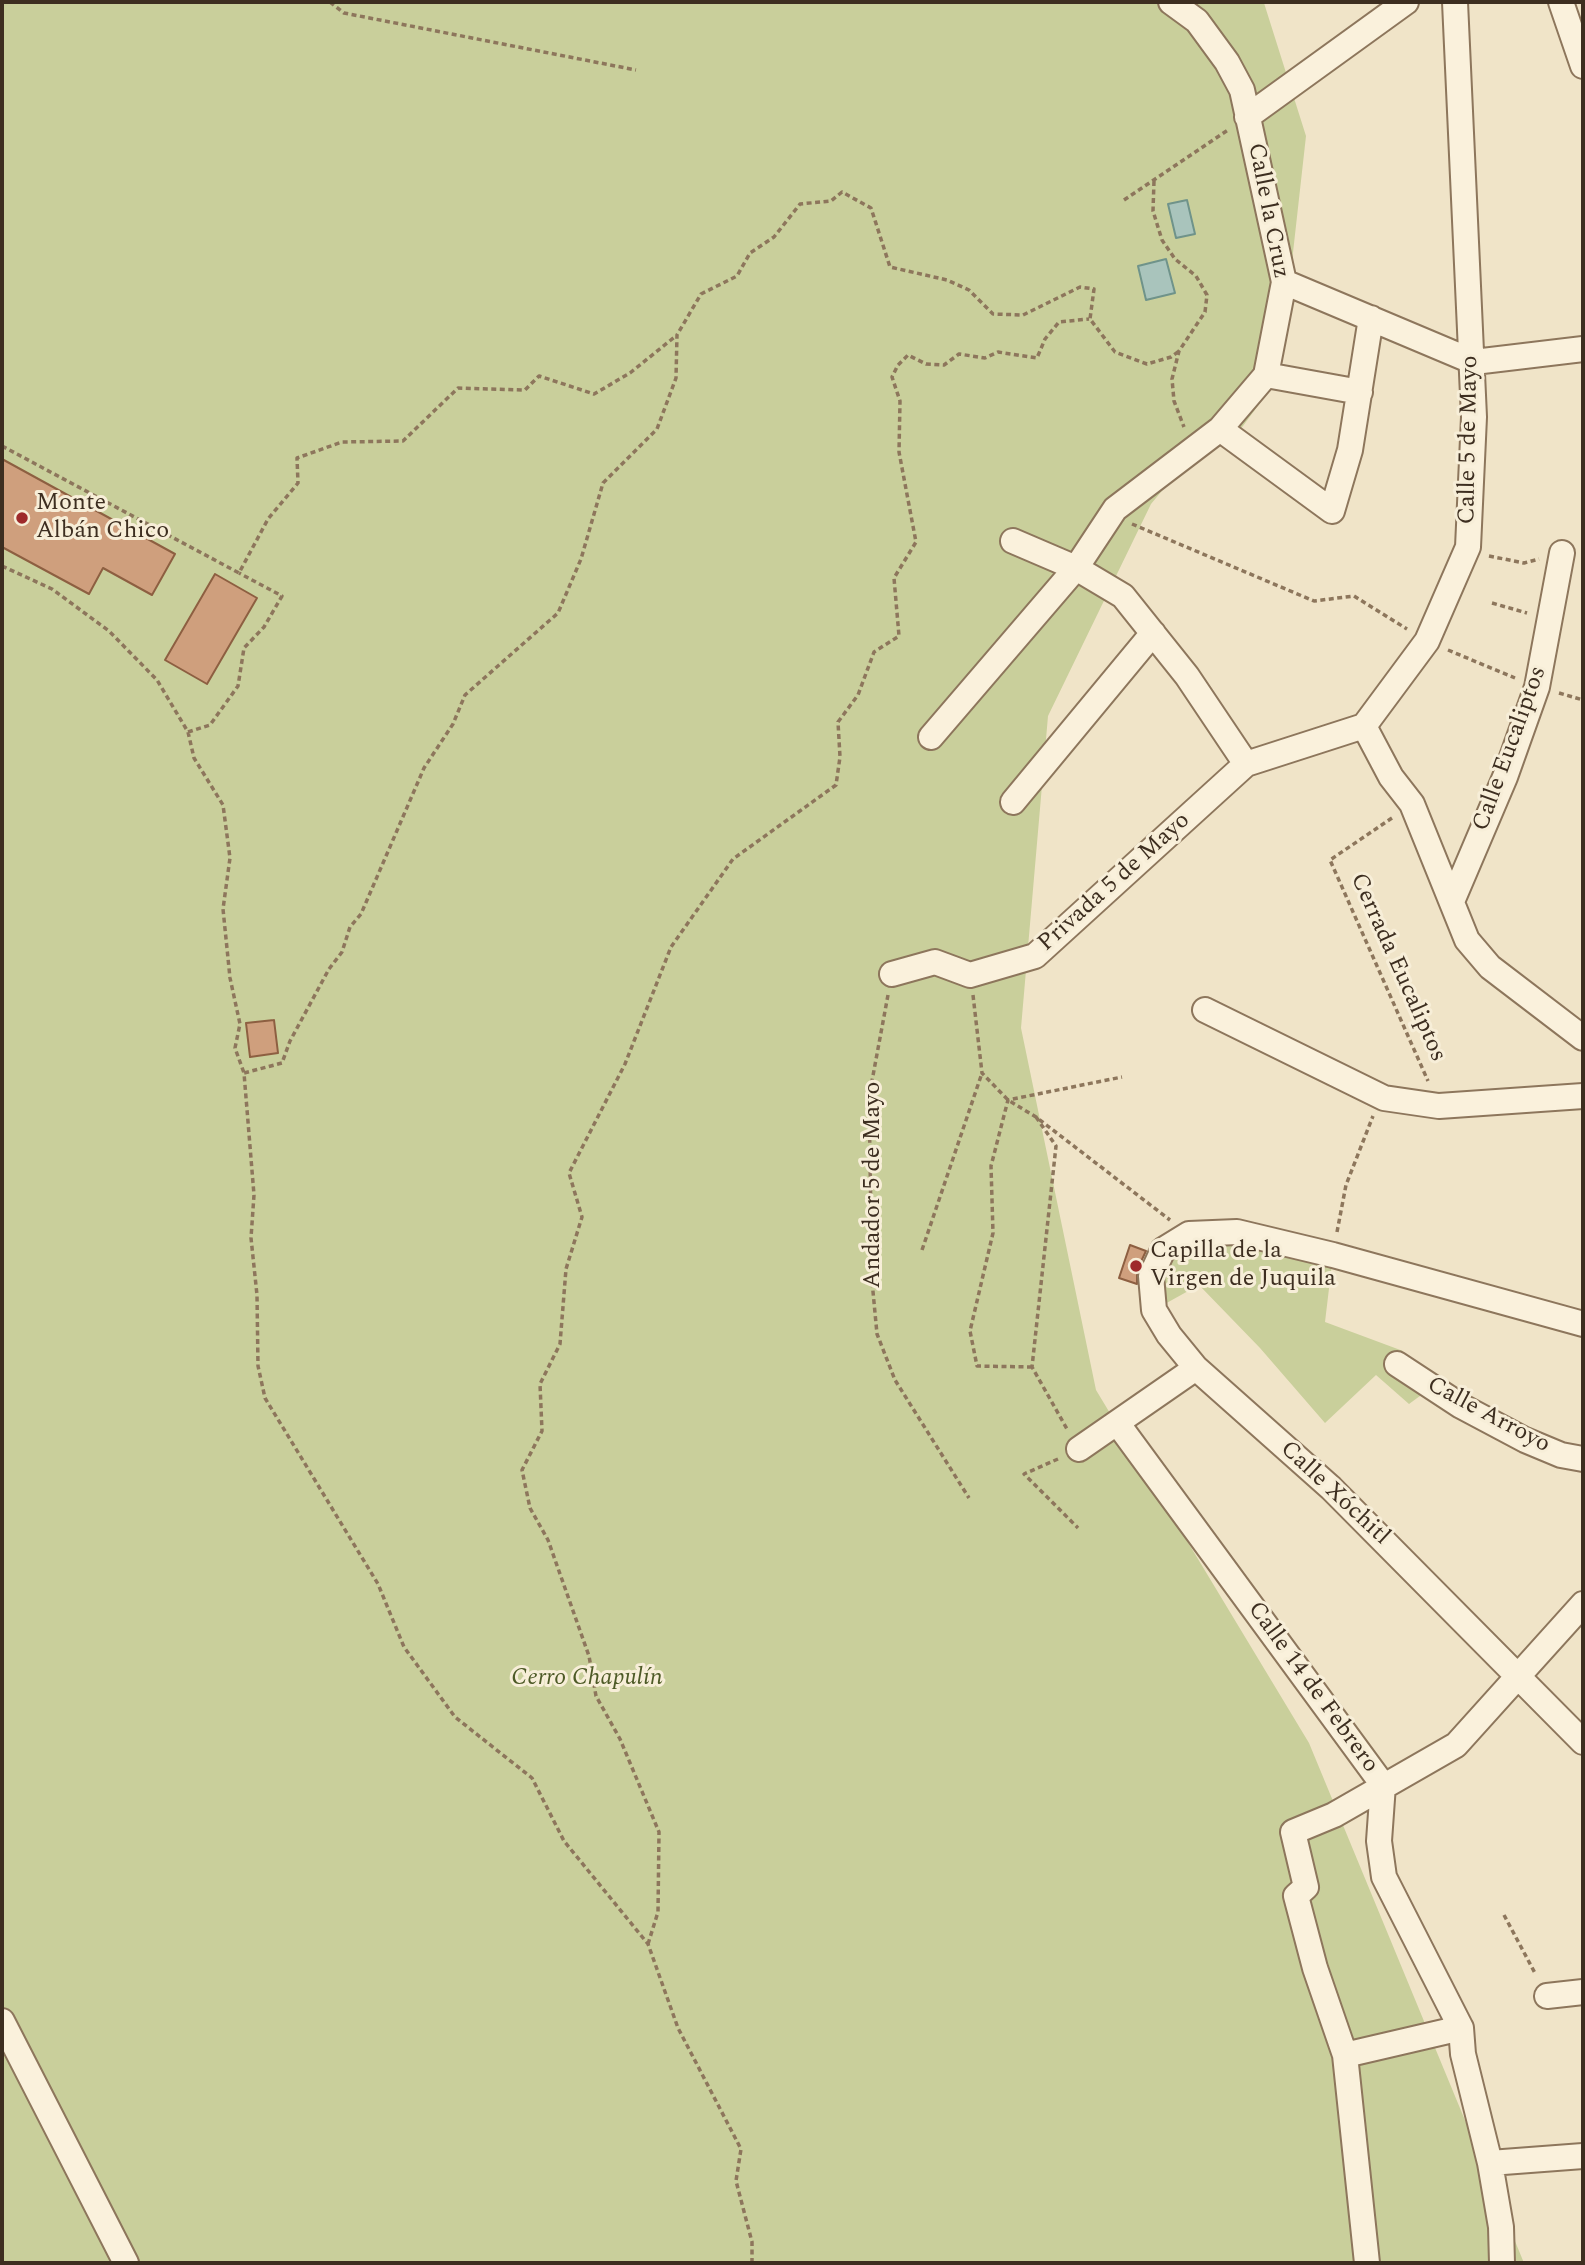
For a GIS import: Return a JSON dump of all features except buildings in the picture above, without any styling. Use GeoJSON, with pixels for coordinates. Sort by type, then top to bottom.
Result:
{"type":"FeatureCollection","features":[{"type":"Feature","properties":{"kind":"street","name":"Calle la Cruz"},"geometry":{"type":"LineString","coordinates":[[1111,516],[1115,509],[1210,435],[1266,375],[1284,282],[1242,90],[1227,62],[1197,21],[1171,2]]}},
{"type":"Feature","properties":{"kind":"street"},"geometry":{"type":"LineString","coordinates":[[1247,117],[1406,2]]}},
{"type":"Feature","properties":{"kind":"street","name":"Calle 5 de Mayo"},"geometry":{"type":"LineString","coordinates":[[1364,726],[1427,641],[1468,547],[1474,362],[1455,2]]}},
{"type":"Feature","properties":{"kind":"street"},"geometry":{"type":"LineString","coordinates":[[1561,2],[1583,66]]}},
{"type":"Feature","properties":{"kind":"street"},"geometry":{"type":"LineString","coordinates":[[1284,282],[1474,362],[1583,349]]}},
{"type":"Feature","properties":{"kind":"street"},"geometry":{"type":"LineString","coordinates":[[1210,435],[1332,512],[1350,450],[1371,317]]}},
{"type":"Feature","properties":{"kind":"street"},"geometry":{"type":"LineString","coordinates":[[1266,375],[1360,392]]}},
{"type":"Feature","properties":{"kind":"street"},"geometry":{"type":"LineString","coordinates":[[930,737],[1076,568],[1111,516]]}},
{"type":"Feature","properties":{"kind":"street"},"geometry":{"type":"LineString","coordinates":[[1013,541],[1076,568],[1123,596],[1187,676],[1246,764],[1364,726],[1391,777],[1412,804],[1453,899],[1467,940],[1490,967],[1583,1038]]}},
{"type":"Feature","properties":{"kind":"street","name":"Calle Eucaliptos"},"geometry":{"type":"LineString","coordinates":[[1453,899],[1505,777],[1537,687],[1562,553]]}},
{"type":"Feature","properties":{"kind":"street"},"geometry":{"type":"LineString","coordinates":[[1013,802],[1153,633]]}},
{"type":"Feature","properties":{"kind":"street","name":"Privada 5 de Mayo"},"geometry":{"type":"LineString","coordinates":[[970,975],[1035,956],[1246,764]]}},
{"type":"Feature","properties":{"kind":"street"},"geometry":{"type":"LineString","coordinates":[[892,974],[935,962],[970,975]]}},
{"type":"Feature","properties":{"kind":"street"},"geometry":{"type":"LineString","coordinates":[[1205,1010],[1384,1098],[1439,1106],[1583,1096]]}},
{"type":"Feature","properties":{"kind":"street"},"geometry":{"type":"LineString","coordinates":[[1189,1234],[1237,1232],[1333,1255],[1583,1324]]}},
{"type":"Feature","properties":{"kind":"street","name":"Calle Xóchitl"},"geometry":{"type":"LineString","coordinates":[[1189,1234],[1163,1250],[1150,1276],[1154,1310],[1169,1335],[1196,1368],[1331,1488],[1583,1742]]}},
{"type":"Feature","properties":{"kind":"street","name":"Calle Arroyo"},"geometry":{"type":"LineString","coordinates":[[1396,1364],[1461,1405],[1525,1440],[1561,1455],[1583,1459]]}},
{"type":"Feature","properties":{"kind":"street"},"geometry":{"type":"LineString","coordinates":[[1079,1449],[1196,1368]]}},
{"type":"Feature","properties":{"kind":"street","name":"Calle 14 de Febrero"},"geometry":{"type":"LineString","coordinates":[[1118,1424],[1383,1785],[1379,1841],[1384,1877],[1461,2028],[1463,2054],[1490,2163],[1501,2227],[1502,2263]]}},
{"type":"Feature","properties":{"kind":"street"},"geometry":{"type":"LineString","coordinates":[[1367,2263],[1345,2055],[1315,1968],[1297,1896],[1306,1887],[1293,1832],[1334,1815],[1456,1745],[1583,1604]]}},
{"type":"Feature","properties":{"kind":"street"},"geometry":{"type":"LineString","coordinates":[[1547,1996],[1583,1992]]}},
{"type":"Feature","properties":{"kind":"street"},"geometry":{"type":"LineString","coordinates":[[2,2021],[126,2263]]}},
{"type":"Feature","properties":{"kind":"street"},"geometry":{"type":"LineString","coordinates":[[1345,2055],[1461,2028]]}},
{"type":"Feature","properties":{"kind":"street"},"geometry":{"type":"LineString","coordinates":[[1490,2163],[1583,2156]]}},
{"type":"Feature","properties":{"kind":"path"},"geometry":{"type":"LineString","coordinates":[[330,2],[344,13],[636,70]]}},
{"type":"Feature","properties":{"kind":"path"},"geometry":{"type":"LineString","coordinates":[[1124,200],[1247,117]]}},
{"type":"Feature","properties":{"kind":"path"},"geometry":{"type":"LineString","coordinates":[[1154,181],[1153,211],[1162,240],[1175,259],[1196,276],[1207,295],[1205,312],[1179,351],[1172,379],[1174,401],[1181,425],[1210,435]]}},
{"type":"Feature","properties":{"kind":"path"},"geometry":{"type":"LineString","coordinates":[[239,573],[268,519],[298,482],[297,458],[342,442],[403,441],[458,388],[525,390],[539,376],[594,394],[630,373],[677,335],[701,294],[737,276],[750,253],[774,237],[800,204],[831,201],[842,192],[871,208],[890,267],[969,290],[993,314],[1023,315],[1080,287],[1094,289],[1090,319],[1115,352],[1147,364],[1179,351]]}},
{"type":"Feature","properties":{"kind":"path"},"geometry":{"type":"LineString","coordinates":[[648,1944],[658,1912],[659,1832],[621,1739],[596,1696],[589,1656],[548,1540],[530,1508],[522,1469],[542,1431],[540,1384],[560,1344],[566,1269],[582,1217],[569,1173],[625,1064],[671,947],[733,859],[836,785],[840,757],[838,722],[858,695],[874,652],[899,636],[894,578],[916,542],[899,452],[900,401],[892,377],[898,365],[908,355],[926,365],[944,365],[959,354],[985,358],[998,352],[1037,358],[1045,339],[1059,322],[1090,319]]}},
{"type":"Feature","properties":{"kind":"path"},"geometry":{"type":"LineString","coordinates":[[244,1073],[282,1063],[290,1041],[328,969],[342,952],[350,927],[361,914],[424,768],[453,724],[466,695],[558,613],[581,559],[603,483],[657,429],[676,378],[677,335]]}},
{"type":"Feature","properties":{"kind":"path"},"geometry":{"type":"LineString","coordinates":[[2,446],[282,596],[264,627],[244,649],[238,686],[210,725],[188,732]]}},
{"type":"Feature","properties":{"kind":"path"},"geometry":{"type":"LineString","coordinates":[[1111,516],[1314,601],[1354,596],[1427,641],[1537,687],[1583,700]]}},
{"type":"Feature","properties":{"kind":"path"},"geometry":{"type":"LineString","coordinates":[[1468,547],[1488,556],[1524,564],[1562,553]]}},
{"type":"Feature","properties":{"kind":"path"},"geometry":{"type":"LineString","coordinates":[[2,566],[52,589],[109,631],[157,680],[188,732],[194,758],[223,805],[230,858],[223,909],[230,978],[240,1024],[235,1048],[244,1073],[254,1195],[251,1238],[257,1295],[258,1366],[265,1398],[378,1584],[404,1647],[456,1717],[532,1778],[564,1841],[648,1944],[678,2028],[741,2149],[736,2180],[752,2242],[752,2263]]}},
{"type":"Feature","properties":{"kind":"path"},"geometry":{"type":"LineString","coordinates":[[1492,603],[1550,620]]}},
{"type":"Feature","properties":{"kind":"path","name":"Cerrada Eucaliptos"},"geometry":{"type":"LineString","coordinates":[[1412,804],[1329,860],[1439,1106]]}},
{"type":"Feature","properties":{"kind":"path","name":"Andador 5 de Mayo"},"geometry":{"type":"LineString","coordinates":[[892,974],[869,1097],[872,1281],[877,1334],[895,1380],[969,1498]]}},
{"type":"Feature","properties":{"kind":"path"},"geometry":{"type":"LineString","coordinates":[[922,1250],[982,1073],[970,975]]}},
{"type":"Feature","properties":{"kind":"path"},"geometry":{"type":"LineString","coordinates":[[982,1073],[1008,1100],[1036,1117],[1189,1234]]}},
{"type":"Feature","properties":{"kind":"path"},"geometry":{"type":"LineString","coordinates":[[1008,1100],[1122,1077]]}},
{"type":"Feature","properties":{"kind":"path"},"geometry":{"type":"LineString","coordinates":[[1333,1255],[1346,1185],[1375,1112],[1384,1098]]}},
{"type":"Feature","properties":{"kind":"path"},"geometry":{"type":"LineString","coordinates":[[1008,1100],[991,1166],[993,1233],[970,1331],[977,1366],[1032,1367]]}},
{"type":"Feature","properties":{"kind":"path"},"geometry":{"type":"LineString","coordinates":[[1036,1117],[1056,1146],[1032,1367],[1079,1449],[1024,1475],[1078,1528]]}},
{"type":"Feature","properties":{"kind":"path"},"geometry":{"type":"LineString","coordinates":[[1504,1915],[1547,1996]]}},
{"type":"Feature","properties":{"kind":"green space","name":"Cerro Chapulín"},"geometry":{"type":"Polygon","coordinates":[[[2,2],[1264,3],[1306,136],[1284,333],[1260,403],[1237,434],[1180,469],[1151,504],[1048,716],[1021,1028],[1096,1390],[1309,1743],[1524,2263],[2,2263],[2,2]]]}},
{"type":"Feature","properties":{"kind":"green space"},"geometry":{"type":"Polygon","coordinates":[[[1189,1234],[1333,1255],[1325,1322],[1403,1351],[1424,1393],[1409,1404],[1376,1375],[1325,1423],[1260,1348],[1199,1285],[1154,1310],[1163,1250],[1189,1234]]]}},
{"type":"Feature","properties":{"kind":"water"},"geometry":{"type":"Polygon","coordinates":[[[1187,200],[1195,234],[1176,238],[1168,204],[1187,200]]]}},
{"type":"Feature","properties":{"kind":"water"},"geometry":{"type":"Polygon","coordinates":[[[1166,259],[1175,293],[1146,300],[1138,266],[1166,259]]]}},
{"type":"Feature","properties":{"kind":"place","name":"Monte Albán Chico"},"geometry":{"type":"Point","coordinates":[22,518]}},
{"type":"Feature","properties":{"kind":"place","name":"Capilla de la Virgen de Juquila"},"geometry":{"type":"Point","coordinates":[1136,1266]}}]}
